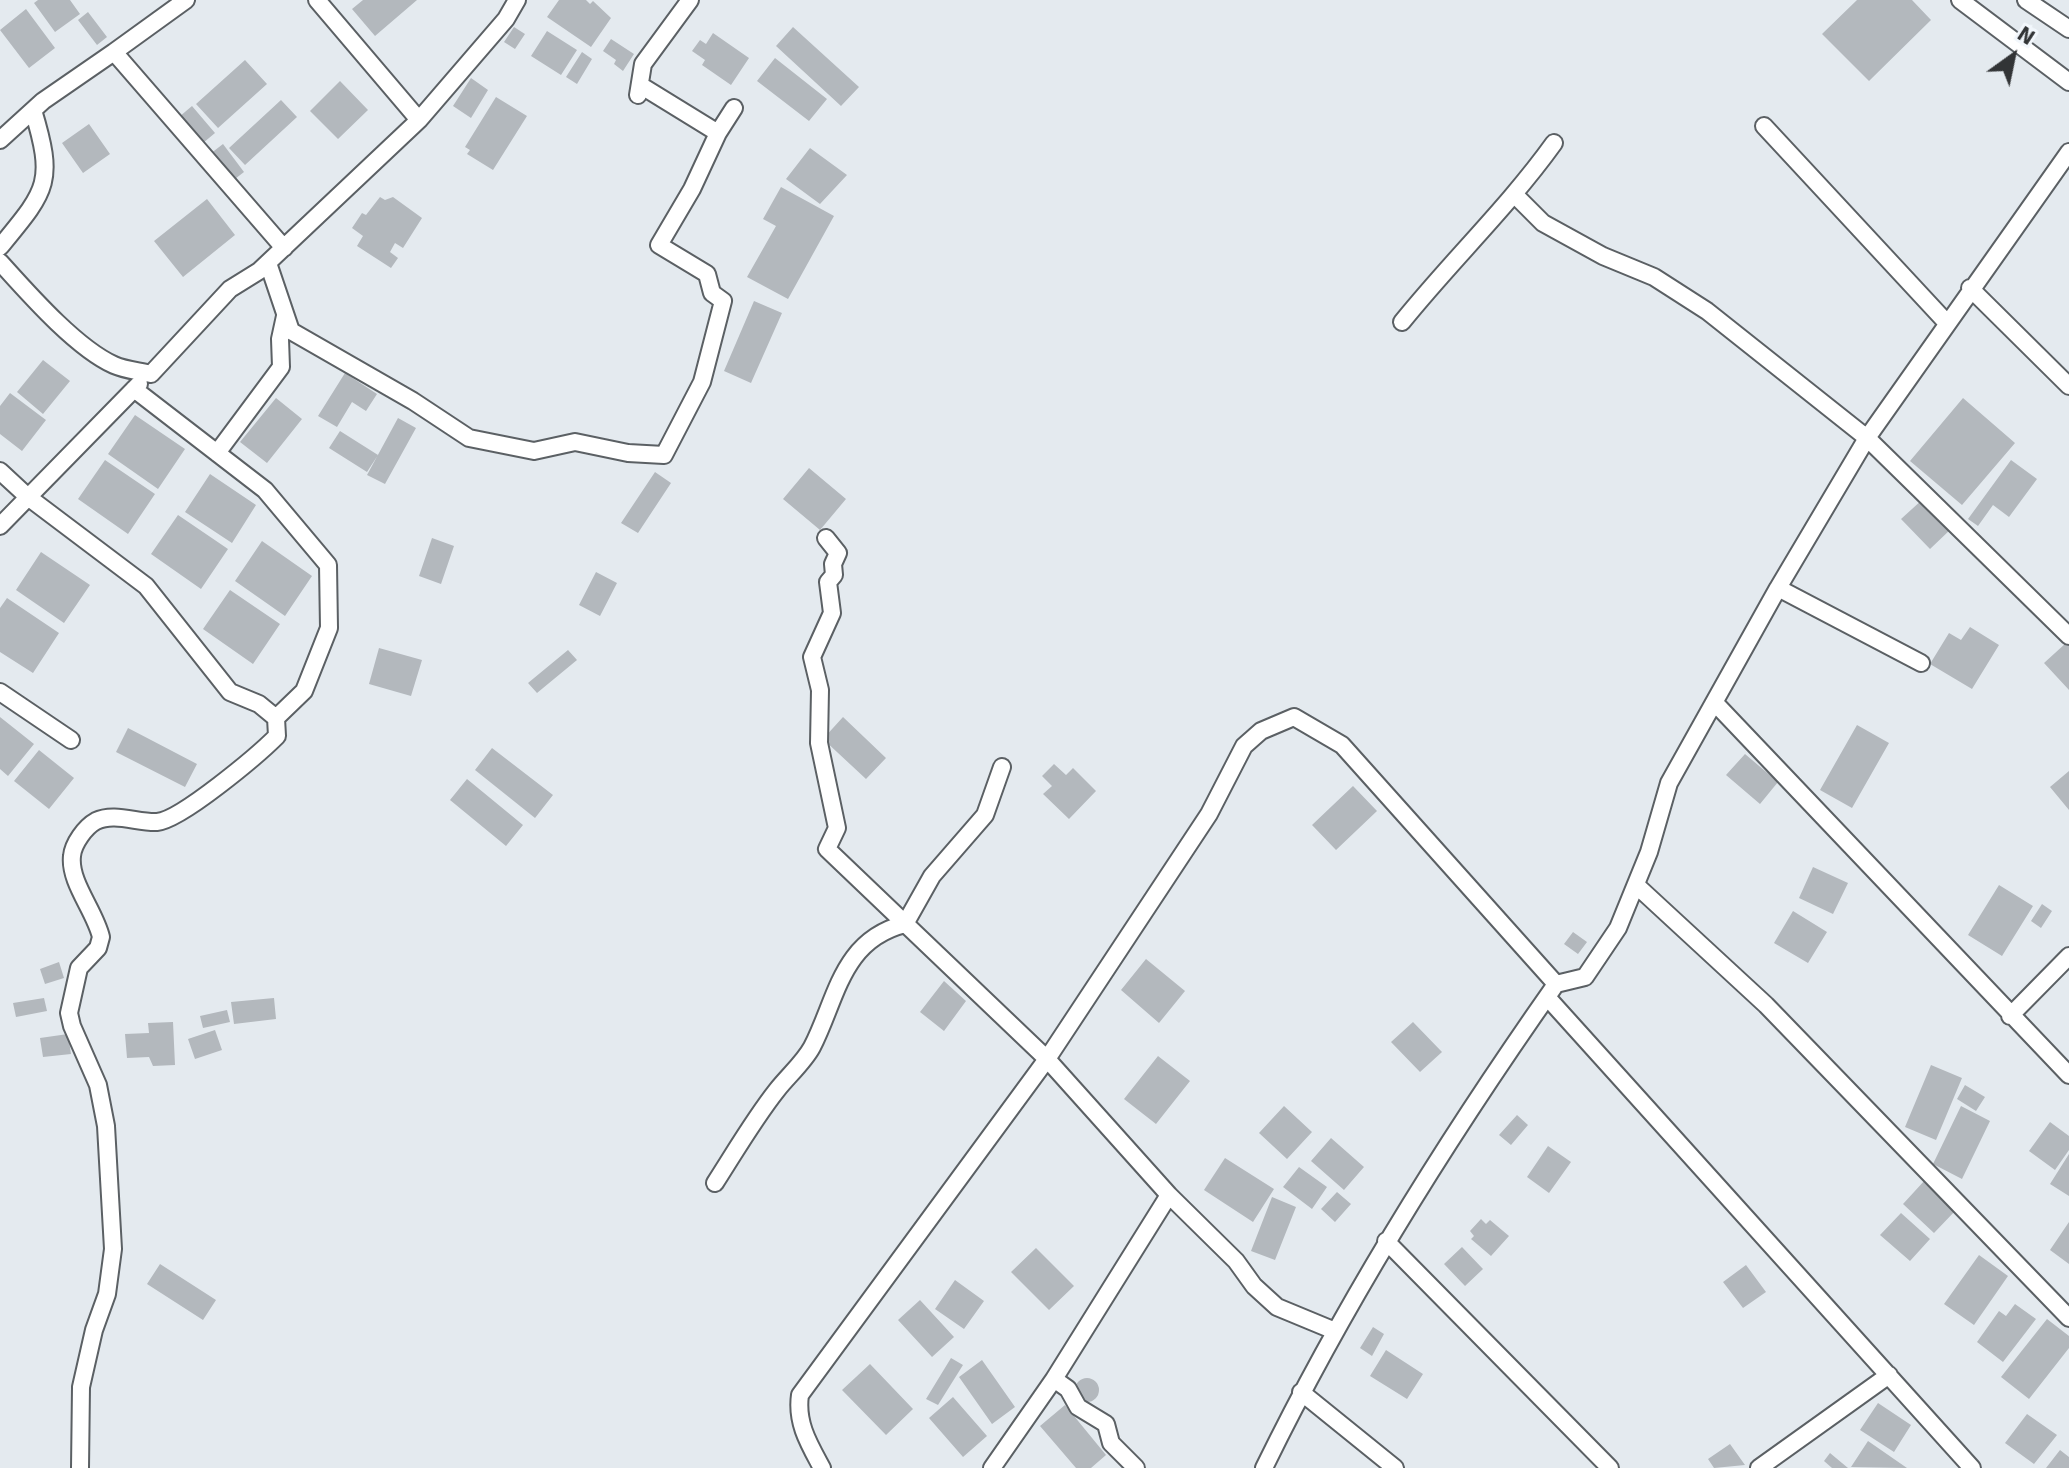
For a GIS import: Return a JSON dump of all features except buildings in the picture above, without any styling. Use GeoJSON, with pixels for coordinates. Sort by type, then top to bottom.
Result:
{"type":"FeatureCollection","features":[{"type":"Feature","properties":{"kind":"street"},"geometry":{"type":"LineString","coordinates":[[0,140],[33,110],[186,0]]}},
{"type":"Feature","properties":{"kind":"street"},"geometry":{"type":"LineString","coordinates":[[317,0],[419,120]]}},
{"type":"Feature","properties":{"kind":"street"},"geometry":{"type":"LineString","coordinates":[[0,526],[151,374],[230,289],[268,263],[419,120],[506,19],[517,0]]}},
{"type":"Feature","properties":{"kind":"street"},"geometry":{"type":"LineString","coordinates":[[690,0],[643,64],[639,90],[718,133]]}},
{"type":"Feature","properties":{"kind":"street"},"geometry":{"type":"LineString","coordinates":[[1960,0],[2069,82]]}},
{"type":"Feature","properties":{"kind":"street"},"geometry":{"type":"LineString","coordinates":[[2026,0],[2069,29]]}},
{"type":"Feature","properties":{"kind":"street"},"geometry":{"type":"LineString","coordinates":[[114,52],[284,248]]}},
{"type":"Feature","properties":{"kind":"street"},"geometry":{"type":"LineString","coordinates":[[268,263],[291,331],[413,401],[469,438],[534,451],[575,442],[628,453],[664,455],[702,382],[723,301],[712,293],[707,274],[659,245],[734,108]]}},
{"type":"Feature","properties":{"kind":"street"},"geometry":{"type":"LineString","coordinates":[[0,247],[39,199],[47,156],[33,110]]}},
{"type":"Feature","properties":{"kind":"street"},"geometry":{"type":"LineString","coordinates":[[1764,126],[1946,322]]}},
{"type":"Feature","properties":{"kind":"street"},"geometry":{"type":"LineString","coordinates":[[1402,322],[1441,274],[1516,196],[1554,143]]}},
{"type":"Feature","properties":{"kind":"street"},"geometry":{"type":"LineString","coordinates":[[1264,1468],[1301,1392],[1437,1156],[1551,990],[1585,977],[1618,928],[1649,852],[1669,783],[1778,588],[1867,438],[1970,288],[2069,152]]}},
{"type":"Feature","properties":{"kind":"street"},"geometry":{"type":"LineString","coordinates":[[1516,196],[1543,223],[1603,256],[1654,277],[1707,311],[1867,438],[2069,636]]}},
{"type":"Feature","properties":{"kind":"street"},"geometry":{"type":"LineString","coordinates":[[0,262],[35,301],[74,336],[114,365],[151,374]]}},
{"type":"Feature","properties":{"kind":"street"},"geometry":{"type":"LineString","coordinates":[[1970,288],[2069,386]]}},
{"type":"Feature","properties":{"kind":"street"},"geometry":{"type":"LineString","coordinates":[[217,453],[281,367],[280,339],[285,315]]}},
{"type":"Feature","properties":{"kind":"street"},"geometry":{"type":"LineString","coordinates":[[134,389],[265,490],[328,565],[329,628],[304,691],[276,718]]}},
{"type":"Feature","properties":{"kind":"street"},"geometry":{"type":"LineString","coordinates":[[0,471],[28,497],[146,586],[230,692],[259,704],[276,718],[277,736],[257,757],[177,814],[160,822],[119,818],[96,821],[86,830],[72,855],[73,869],[101,937],[98,948],[79,968],[69,1013],[98,1085],[106,1126],[113,1249],[107,1294],[94,1330],[81,1387],[80,1468]]}},
{"type":"Feature","properties":{"kind":"street"},"geometry":{"type":"LineString","coordinates":[[826,538],[838,553],[833,564],[834,575],[828,582],[832,613],[812,657],[820,690],[819,743],[837,828],[827,849],[1047,1059],[1169,1195],[1236,1261],[1254,1286],[1277,1307],[1335,1331]]}},
{"type":"Feature","properties":{"kind":"street"},"geometry":{"type":"LineString","coordinates":[[1778,588],[1921,663]]}},
{"type":"Feature","properties":{"kind":"street"},"geometry":{"type":"LineString","coordinates":[[0,692],[71,740]]}},
{"type":"Feature","properties":{"kind":"street"},"geometry":{"type":"LineString","coordinates":[[1715,703],[2069,1075]]}},
{"type":"Feature","properties":{"kind":"street"},"geometry":{"type":"LineString","coordinates":[[822,1468],[802,1430],[797,1411],[800,1395],[1047,1059],[1209,814],[1244,746],[1261,731],[1294,717],[1342,745],[1551,990],[1972,1468]]}},
{"type":"Feature","properties":{"kind":"street"},"geometry":{"type":"LineString","coordinates":[[715,1183],[775,1092],[812,1048],[846,968],[857,953],[892,928],[905,924],[932,876],[985,815],[1002,767]]}},
{"type":"Feature","properties":{"kind":"street"},"geometry":{"type":"LineString","coordinates":[[1636,885],[1766,1005],[2069,1318]]}},
{"type":"Feature","properties":{"kind":"street"},"geometry":{"type":"LineString","coordinates":[[2010,1016],[2069,956]]}},
{"type":"Feature","properties":{"kind":"street"},"geometry":{"type":"LineString","coordinates":[[992,1468],[1054,1379],[1169,1195]]}},
{"type":"Feature","properties":{"kind":"street"},"geometry":{"type":"LineString","coordinates":[[1386,1241],[1610,1468]]}},
{"type":"Feature","properties":{"kind":"street"},"geometry":{"type":"LineString","coordinates":[[1759,1468],[1889,1375]]}},
{"type":"Feature","properties":{"kind":"street"},"geometry":{"type":"LineString","coordinates":[[1054,1379],[1068,1389],[1078,1407],[1106,1424],[1111,1443],[1136,1468]]}},
{"type":"Feature","properties":{"kind":"street"},"geometry":{"type":"LineString","coordinates":[[1301,1392],[1395,1468]]}}]}
